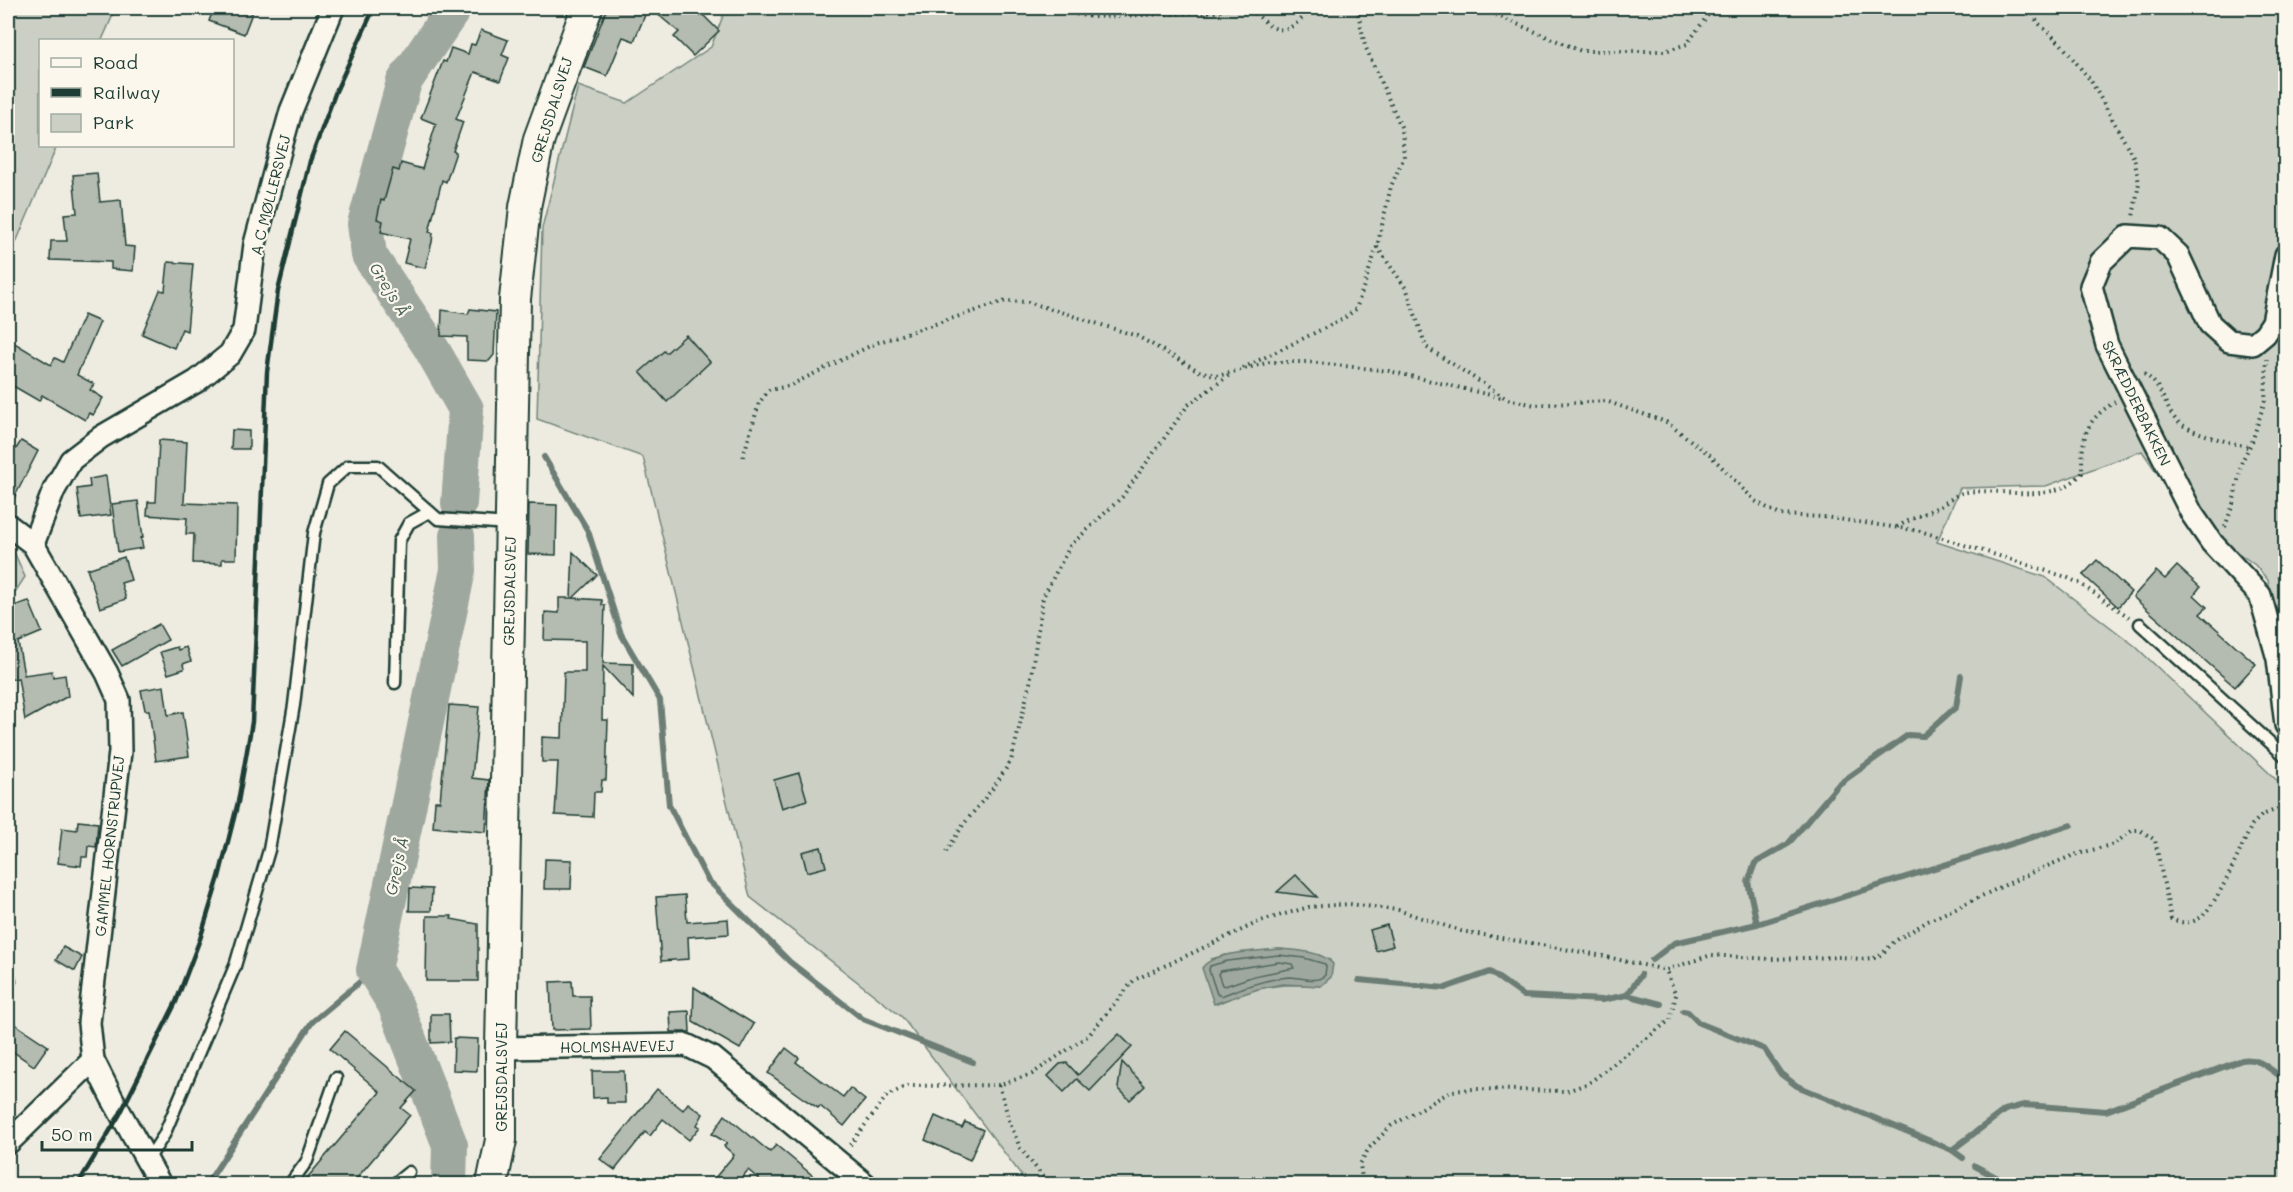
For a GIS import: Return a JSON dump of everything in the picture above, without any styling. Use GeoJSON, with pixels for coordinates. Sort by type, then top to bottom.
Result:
{"type":"FeatureCollection","features":[{"type":"Feature","properties":{"kind":"street","name":"A C MØLLERSVEJ"},"geometry":{"type":"LineString","coordinates":[[33,544],[54,490],[71,460],[101,437],[197,381],[230,354],[244,330],[255,244],[278,158],[291,111],[333,8]]}},
{"type":"Feature","properties":{"kind":"street","name":"GREJSDALSVEJ"},"geometry":{"type":"LineString","coordinates":[[499,1182],[515,298],[525,207],[539,139],[560,75],[587,8]]}},
{"type":"Feature","properties":{"kind":"street"},"geometry":{"type":"LineString","coordinates":[[2128,236],[2160,238],[2178,255],[2210,324],[2229,341],[2253,344],[2265,334],[2273,322],[2286,255]]}},
{"type":"Feature","properties":{"kind":"street","name":"SKRÆDDERBAKKEN"},"geometry":{"type":"LineString","coordinates":[[2128,236],[2101,262],[2091,286],[2107,345],[2192,514],[2212,543],[2260,595],[2278,659],[2286,725]]}},
{"type":"Feature","properties":{"kind":"street","name":"GAMMEL HORNSTRUPVEJ"},"geometry":{"type":"LineString","coordinates":[[8,525],[33,544],[107,673],[119,700],[120,752],[89,1023],[93,1060],[160,1185]]}},
{"type":"Feature","properties":{"kind":"street","name":"HOLMSHAVEVEJ"},"geometry":{"type":"LineString","coordinates":[[501,1048],[686,1045],[713,1058],[838,1160],[865,1185]]}},
{"type":"Feature","properties":{"kind":"street"},"geometry":{"type":"LineString","coordinates":[[8,1143],[93,1060]]}},
{"type":"Feature","properties":{"kind":"lane"},"geometry":{"type":"LineString","coordinates":[[147,1161],[164,1135],[235,966],[270,850],[294,705],[314,533],[328,484],[348,466],[378,466],[438,519],[510,524]]}},
{"type":"Feature","properties":{"kind":"lane"},"geometry":{"type":"LineString","coordinates":[[395,683],[399,541],[409,523],[429,512]]}},
{"type":"Feature","properties":{"kind":"lane"},"geometry":{"type":"LineString","coordinates":[[2140,624],[2286,757]]}},
{"type":"Feature","properties":{"kind":"lane"},"geometry":{"type":"LineString","coordinates":[[290,1185],[307,1161],[336,1078]]}},
{"type":"Feature","properties":{"kind":"lane"},"geometry":{"type":"LineString","coordinates":[[394,1185],[410,1172]]}},
{"type":"Feature","properties":{"kind":"path"},"geometry":{"type":"LineString","coordinates":[[1066,8],[1075,14],[1093,17],[1214,12],[1231,8]]}},
{"type":"Feature","properties":{"kind":"path"},"geometry":{"type":"LineString","coordinates":[[1244,8],[1257,15],[1271,28],[1280,30],[1288,29],[1312,8]]}},
{"type":"Feature","properties":{"kind":"path"},"geometry":{"type":"LineString","coordinates":[[946,852],[963,825],[1011,761],[1030,683],[1043,597],[1070,546],[1122,497],[1188,405],[1234,372],[1344,319],[1356,309],[1377,247],[1391,186],[1404,158],[1402,129],[1365,46],[1357,8]]}},
{"type":"Feature","properties":{"kind":"path"},"geometry":{"type":"LineString","coordinates":[[1479,8],[1581,51],[1665,51],[1687,44],[1713,8]]}},
{"type":"Feature","properties":{"kind":"path"},"geometry":{"type":"LineString","coordinates":[[2034,8],[2032,12],[2037,22],[2061,44],[2091,81],[2134,158],[2139,183],[2128,236]]}},
{"type":"Feature","properties":{"kind":"path"},"geometry":{"type":"LineString","coordinates":[[1377,247],[1407,290],[1426,347],[1507,399]]}},
{"type":"Feature","properties":{"kind":"path"},"geometry":{"type":"LineString","coordinates":[[743,457],[759,403],[769,390],[789,386],[876,343],[1006,301],[1028,302],[1137,336],[1199,372],[1218,376],[1270,362],[1309,362],[1389,371],[1534,405],[1606,401],[1666,422],[1710,455],[1755,501],[1780,514],[1824,517],[1920,531],[2079,582],[2140,624]]}},
{"type":"Feature","properties":{"kind":"path"},"geometry":{"type":"LineString","coordinates":[[2223,533],[2233,504],[2242,461],[2252,442],[2265,400],[2268,372],[2265,334]]}},
{"type":"Feature","properties":{"kind":"path"},"geometry":{"type":"LineString","coordinates":[[2120,370],[2132,368],[2150,377],[2162,392],[2177,421],[2184,426],[2248,447]]}},
{"type":"Feature","properties":{"kind":"path"},"geometry":{"type":"LineString","coordinates":[[1896,528],[1911,518],[1938,508],[1959,494],[1968,492],[2035,494],[2056,490],[2082,473],[2081,445],[2090,423],[2108,406],[2131,392]]}},
{"type":"Feature","properties":{"kind":"path"},"geometry":{"type":"LineString","coordinates":[[838,1160],[886,1097],[906,1086],[999,1085],[1032,1074],[1089,1035],[1134,980],[1261,921],[1309,907],[1350,904],[1398,910],[1461,932],[1593,954],[1666,970],[1711,955],[1770,958],[1874,958],[1895,941],[1928,921],[2074,855],[2114,844],[2133,830],[2148,833],[2155,840],[2171,920],[2187,923],[2199,919],[2212,906],[2252,825],[2262,815],[2286,806]]}},
{"type":"Feature","properties":{"kind":"path"},"geometry":{"type":"LineString","coordinates":[[1368,1185],[1362,1179],[1360,1164],[1369,1148],[1391,1126],[1452,1091],[1473,1089],[1567,1091],[1589,1083],[1670,1020],[1676,995],[1666,970]]}},
{"type":"Feature","properties":{"kind":"path"},"geometry":{"type":"LineString","coordinates":[[999,1085],[1020,1148],[1049,1185]]}},
{"type":"Feature","properties":{"kind":"green space"},"geometry":{"type":"Polygon","coordinates":[[[8,8],[116,8],[102,39],[39,39],[39,147],[57,147],[12,252],[8,254],[8,8]]]}},
{"type":"Feature","properties":{"kind":"green space"},"geometry":{"type":"Polygon","coordinates":[[[726,8],[2285,8],[2285,670],[2268,580],[2255,565],[2186,515],[2142,451],[2046,486],[1960,488],[1937,542],[2045,577],[2135,646],[2285,788],[2285,1184],[1028,1184],[902,1017],[750,897],[643,457],[537,419],[542,228],[578,86],[627,103],[711,47],[726,8]],[[1279,949],[1211,959],[1217,1004],[1243,993],[1268,987],[1321,986],[1330,960],[1305,952],[1279,949]]]}},
{"type":"Feature","properties":{"kind":"green space"},"geometry":{"type":"Polygon","coordinates":[[[8,542],[25,577],[8,603],[8,542]]]}},
{"type":"Feature","properties":{"kind":"green space"},"geometry":{"type":"Polygon","coordinates":[[[8,945],[17,982],[8,998],[8,945]]]}},
{"type":"Feature","properties":{"kind":"water"},"geometry":{"type":"Polygon","coordinates":[[[1279,949],[1322,956],[1333,964],[1331,977],[1321,986],[1282,984],[1258,989],[1214,1004],[1202,968],[1208,962],[1226,955],[1279,949]]]}},
{"type":"Feature","properties":{"kind":"building"},"geometry":{"type":"Polygon","coordinates":[[[214,8],[254,8],[244,34],[209,21],[214,8]]]}},
{"type":"Feature","properties":{"kind":"building"},"geometry":{"type":"Polygon","coordinates":[[[607,8],[648,8],[634,41],[623,37],[607,76],[584,67],[607,8]]]}},
{"type":"Feature","properties":{"kind":"building"},"geometry":{"type":"Polygon","coordinates":[[[650,8],[696,8],[719,31],[693,56],[674,37],[679,32],[650,8]]]}},
{"type":"Feature","properties":{"kind":"building"},"geometry":{"type":"Polygon","coordinates":[[[481,30],[508,40],[502,55],[509,58],[500,81],[475,72],[456,119],[463,122],[446,182],[442,180],[429,232],[433,233],[432,242],[425,268],[404,263],[410,239],[381,232],[383,221],[377,219],[381,200],[384,201],[393,169],[399,171],[401,163],[422,169],[436,124],[421,118],[443,61],[446,62],[451,48],[468,54],[471,44],[475,45],[481,30]]]}},
{"type":"Feature","properties":{"kind":"building"},"geometry":{"type":"Polygon","coordinates":[[[97,173],[100,202],[121,200],[125,246],[135,247],[133,271],[111,269],[111,262],[50,260],[51,241],[67,241],[64,214],[77,213],[73,175],[97,173]]]}},
{"type":"Feature","properties":{"kind":"building"},"geometry":{"type":"Polygon","coordinates":[[[168,262],[193,264],[187,331],[182,329],[174,348],[142,334],[160,290],[165,291],[168,262]]]}},
{"type":"Feature","properties":{"kind":"building"},"geometry":{"type":"Polygon","coordinates":[[[470,309],[496,312],[494,355],[489,361],[467,360],[467,337],[441,336],[442,310],[468,314],[470,309]]]}},
{"type":"Feature","properties":{"kind":"building"},"geometry":{"type":"Polygon","coordinates":[[[84,315],[100,322],[77,375],[94,384],[90,390],[103,398],[93,415],[89,413],[85,420],[42,395],[39,401],[8,383],[8,339],[51,365],[55,358],[63,362],[84,315]]]}},
{"type":"Feature","properties":{"kind":"building"},"geometry":{"type":"Polygon","coordinates":[[[686,335],[710,362],[667,402],[640,372],[686,335]]]}},
{"type":"Feature","properties":{"kind":"building"},"geometry":{"type":"Polygon","coordinates":[[[232,430],[249,431],[249,449],[231,449],[232,430]]]}},
{"type":"Feature","properties":{"kind":"building"},"geometry":{"type":"Polygon","coordinates":[[[159,440],[187,442],[184,503],[237,505],[236,559],[222,559],[222,564],[193,563],[194,534],[186,534],[187,518],[147,515],[148,502],[156,502],[159,440]]]}},
{"type":"Feature","properties":{"kind":"building"},"geometry":{"type":"Polygon","coordinates":[[[21,441],[38,451],[8,510],[8,445],[16,449],[21,441]]]}},
{"type":"Feature","properties":{"kind":"building"},"geometry":{"type":"Polygon","coordinates":[[[106,476],[111,515],[81,519],[77,489],[90,487],[89,479],[106,476]]]}},
{"type":"Feature","properties":{"kind":"building"},"geometry":{"type":"Polygon","coordinates":[[[138,501],[143,548],[118,552],[112,504],[138,501]]]}},
{"type":"Feature","properties":{"kind":"building"},"geometry":{"type":"Polygon","coordinates":[[[529,504],[557,505],[556,555],[528,554],[529,504]]]}},
{"type":"Feature","properties":{"kind":"building"},"geometry":{"type":"Polygon","coordinates":[[[573,552],[597,575],[573,598],[602,600],[602,605],[605,605],[603,663],[633,664],[633,698],[603,666],[602,720],[608,720],[606,780],[602,780],[601,792],[594,792],[593,817],[555,815],[558,762],[542,762],[542,737],[562,738],[564,672],[585,672],[585,641],[544,640],[545,612],[559,613],[559,598],[571,598],[573,552]]]}},
{"type":"Feature","properties":{"kind":"building"},"geometry":{"type":"Polygon","coordinates":[[[124,557],[131,580],[121,583],[126,599],[100,608],[87,569],[124,557]]]}},
{"type":"Feature","properties":{"kind":"building"},"geometry":{"type":"Polygon","coordinates":[[[2097,560],[2131,592],[2118,607],[2083,575],[2097,560]]]}},
{"type":"Feature","properties":{"kind":"building"},"geometry":{"type":"Polygon","coordinates":[[[2177,566],[2200,587],[2194,595],[2207,607],[2200,614],[2256,664],[2235,687],[2133,597],[2156,571],[2165,579],[2177,566]]]}},
{"type":"Feature","properties":{"kind":"building"},"geometry":{"type":"Polygon","coordinates":[[[29,601],[42,632],[18,642],[24,675],[52,671],[53,677],[65,675],[68,696],[25,720],[18,678],[8,680],[8,608],[29,601]]]}},
{"type":"Feature","properties":{"kind":"building"},"geometry":{"type":"Polygon","coordinates":[[[159,624],[168,640],[122,666],[112,650],[159,624]]]}},
{"type":"Feature","properties":{"kind":"building"},"geometry":{"type":"Polygon","coordinates":[[[177,647],[178,650],[186,647],[191,661],[183,664],[184,669],[168,674],[160,652],[177,647]]]}},
{"type":"Feature","properties":{"kind":"building"},"geometry":{"type":"Polygon","coordinates":[[[164,686],[168,715],[183,712],[189,756],[156,761],[149,710],[145,710],[141,690],[164,686]]]}},
{"type":"Feature","properties":{"kind":"building"},"geometry":{"type":"Polygon","coordinates":[[[449,705],[479,707],[472,778],[489,780],[486,832],[433,827],[435,801],[440,801],[449,705]]]}},
{"type":"Feature","properties":{"kind":"building"},"geometry":{"type":"Polygon","coordinates":[[[799,773],[807,800],[782,808],[774,780],[799,773]]]}},
{"type":"Feature","properties":{"kind":"building"},"geometry":{"type":"Polygon","coordinates":[[[78,821],[98,823],[96,847],[88,846],[87,857],[82,857],[81,866],[58,863],[62,828],[77,830],[78,821]]]}},
{"type":"Feature","properties":{"kind":"building"},"geometry":{"type":"Polygon","coordinates":[[[821,847],[826,867],[807,872],[802,852],[821,847]]]}},
{"type":"Feature","properties":{"kind":"building"},"geometry":{"type":"Polygon","coordinates":[[[545,859],[572,860],[571,889],[544,889],[545,859]]]}},
{"type":"Feature","properties":{"kind":"building"},"geometry":{"type":"Polygon","coordinates":[[[1296,875],[1317,897],[1277,892],[1296,875]]]}},
{"type":"Feature","properties":{"kind":"building"},"geometry":{"type":"Polygon","coordinates":[[[410,888],[432,889],[431,911],[409,911],[410,888]]]}},
{"type":"Feature","properties":{"kind":"building"},"geometry":{"type":"Polygon","coordinates":[[[685,895],[687,922],[728,919],[729,934],[688,937],[689,959],[661,961],[656,897],[685,895]]]}},
{"type":"Feature","properties":{"kind":"building"},"geometry":{"type":"Polygon","coordinates":[[[427,916],[452,916],[451,919],[478,924],[478,981],[426,981],[427,916]]]}},
{"type":"Feature","properties":{"kind":"building"},"geometry":{"type":"Polygon","coordinates":[[[1387,925],[1393,946],[1376,951],[1370,930],[1387,925]]]}},
{"type":"Feature","properties":{"kind":"building"},"geometry":{"type":"Polygon","coordinates":[[[63,947],[82,957],[75,971],[56,960],[63,947]]]}},
{"type":"Feature","properties":{"kind":"building"},"geometry":{"type":"Polygon","coordinates":[[[572,981],[573,996],[590,996],[591,1029],[552,1030],[550,982],[572,981]]]}},
{"type":"Feature","properties":{"kind":"building"},"geometry":{"type":"Polygon","coordinates":[[[694,987],[754,1024],[740,1049],[693,1022],[694,987]]]}},
{"type":"Feature","properties":{"kind":"building"},"geometry":{"type":"Polygon","coordinates":[[[689,1011],[690,1032],[671,1032],[670,1012],[689,1011]]]}},
{"type":"Feature","properties":{"kind":"building"},"geometry":{"type":"Polygon","coordinates":[[[431,1014],[449,1014],[450,1042],[431,1043],[431,1014]]]}},
{"type":"Feature","properties":{"kind":"building"},"geometry":{"type":"Polygon","coordinates":[[[15,1024],[48,1046],[34,1066],[8,1048],[8,1036],[15,1024]]]}},
{"type":"Feature","properties":{"kind":"building"},"geometry":{"type":"Polygon","coordinates":[[[345,1031],[416,1091],[401,1108],[410,1115],[351,1185],[301,1185],[380,1092],[330,1049],[345,1031]]]}},
{"type":"Feature","properties":{"kind":"building"},"geometry":{"type":"Polygon","coordinates":[[[1119,1034],[1132,1047],[1090,1091],[1077,1079],[1064,1092],[1048,1076],[1060,1064],[1067,1063],[1078,1075],[1119,1034]]]}},
{"type":"Feature","properties":{"kind":"building"},"geometry":{"type":"Polygon","coordinates":[[[454,1038],[478,1039],[477,1071],[453,1070],[454,1038]]]}},
{"type":"Feature","properties":{"kind":"building"},"geometry":{"type":"Polygon","coordinates":[[[786,1048],[799,1058],[796,1062],[843,1097],[850,1088],[865,1100],[844,1126],[820,1106],[818,1108],[768,1073],[786,1048]]]}},
{"type":"Feature","properties":{"kind":"building"},"geometry":{"type":"Polygon","coordinates":[[[1122,1062],[1145,1086],[1130,1100],[1118,1088],[1122,1062]]]}},
{"type":"Feature","properties":{"kind":"building"},"geometry":{"type":"Polygon","coordinates":[[[592,1071],[624,1071],[625,1103],[607,1103],[607,1097],[593,1098],[592,1071]]]}},
{"type":"Feature","properties":{"kind":"building"},"geometry":{"type":"Polygon","coordinates":[[[657,1089],[683,1110],[688,1103],[703,1114],[697,1125],[700,1127],[689,1140],[663,1119],[650,1136],[645,1132],[615,1170],[600,1159],[657,1089]]]}},
{"type":"Feature","properties":{"kind":"building"},"geometry":{"type":"Polygon","coordinates":[[[725,1115],[770,1152],[776,1145],[824,1185],[766,1185],[748,1170],[736,1185],[709,1185],[734,1155],[724,1146],[727,1143],[712,1134],[725,1115]]]}},
{"type":"Feature","properties":{"kind":"building"},"geometry":{"type":"Polygon","coordinates":[[[935,1116],[962,1128],[965,1122],[983,1130],[970,1160],[925,1140],[935,1116]]]}},
{"type":"Feature","properties":{"kind":"waterway","name":"Grejs Å"},"geometry":{"type":"LineString","coordinates":[[454,8],[404,82],[365,224],[369,255],[430,346],[466,409],[459,503]]}},
{"type":"Feature","properties":{"kind":"waterway"},"geometry":{"type":"LineString","coordinates":[[544,457],[588,531],[621,634],[660,700],[669,805],[707,879],[790,962],[863,1019],[973,1062]]}},
{"type":"Feature","properties":{"kind":"waterway","name":"Grejs Å"},"geometry":{"type":"LineString","coordinates":[[449,1184],[450,1145],[395,1004],[374,970],[458,570],[457,536]]}},
{"type":"Feature","properties":{"kind":"waterway"},"geometry":{"type":"LineString","coordinates":[[1652,960],[1674,943],[1757,924],[1748,882],[1755,863],[1788,844],[1839,784],[1908,735],[1923,736],[1956,707],[1961,676]]}},
{"type":"Feature","properties":{"kind":"waterway"},"geometry":{"type":"LineString","coordinates":[[1757,924],[2071,825]]}},
{"type":"Feature","properties":{"kind":"waterway"},"geometry":{"type":"LineString","coordinates":[[207,1184],[312,1022],[374,970]]}},
{"type":"Feature","properties":{"kind":"waterway"},"geometry":{"type":"LineString","coordinates":[[1359,980],[1445,988],[1490,972],[1524,996],[1602,1000],[1627,995],[1661,1004]]}},
{"type":"Feature","properties":{"kind":"waterway"},"geometry":{"type":"LineString","coordinates":[[1627,995],[1641,975]]}},
{"type":"Feature","properties":{"kind":"waterway"},"geometry":{"type":"LineString","coordinates":[[1683,1011],[1688,1012],[1699,1023],[1764,1049],[1781,1074],[1797,1086],[1952,1150],[1963,1158]]}},
{"type":"Feature","properties":{"kind":"waterway"},"geometry":{"type":"LineString","coordinates":[[1952,1150],[2005,1110],[2024,1105],[2106,1111],[2242,1060],[2260,1063],[2286,1080]]}},
{"type":"Feature","properties":{"kind":"waterway"},"geometry":{"type":"LineString","coordinates":[[1975,1166],[2009,1184]]}},
{"type":"Feature","properties":{"kind":"railway"},"geometry":{"type":"LineString","coordinates":[[78,1184],[120,1114],[176,1002],[200,939],[238,802],[252,722],[267,372],[278,291],[310,161],[336,91],[374,8]]}}]}
